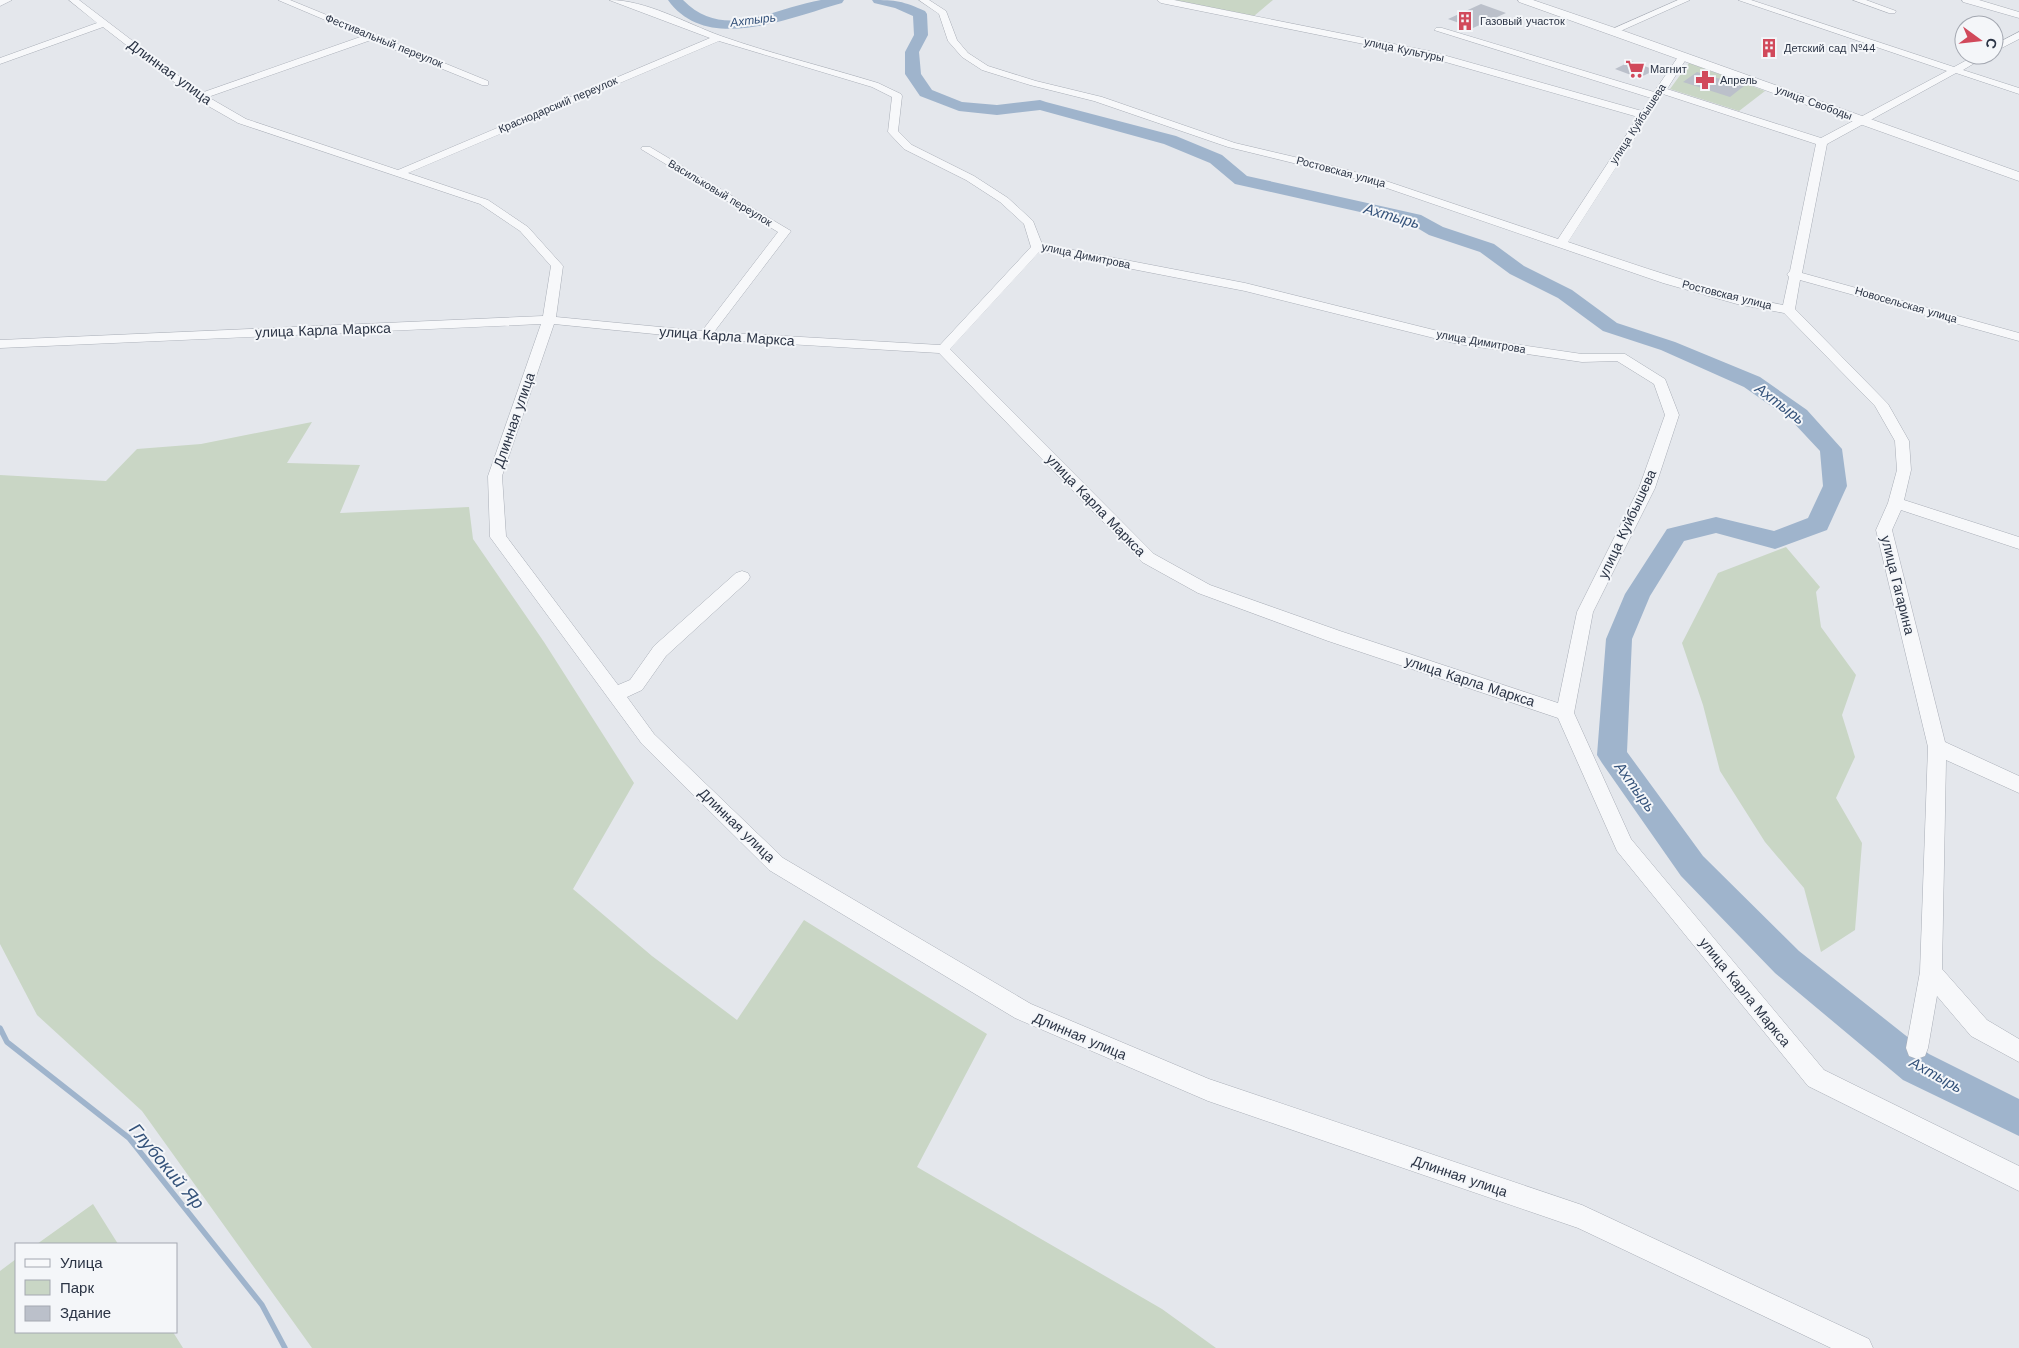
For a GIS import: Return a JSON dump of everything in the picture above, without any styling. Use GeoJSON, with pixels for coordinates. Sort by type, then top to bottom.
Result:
{"type":"FeatureCollection","features":[{"type":"Feature","properties":{"kind":"street"},"geometry":{"type":"LineString","coordinates":[[0,3],[8,0]]}},
{"type":"Feature","properties":{"kind":"street","name":"Длинная улица"},"geometry":{"type":"LineString","coordinates":[[73,0],[200,97],[242,121],[484,202],[524,229],[557,266],[549,320],[495,476],[498,537],[648,739],[776,864],[1023,1011],[1208,1090],[1582,1217],[1860,1348]]}},
{"type":"Feature","properties":{"kind":"street","name":"Фестивальный переулок"},"geometry":{"type":"LineString","coordinates":[[282,0],[485,84]]}},
{"type":"Feature","properties":{"kind":"street","name":"улица Димитрова"},"geometry":{"type":"LineString","coordinates":[[612,0],[661,15],[718,38],[875,85],[897,96],[893,132],[908,147],[970,178],[1004,200],[1028,223],[1037,247],[1245,287],[1458,340],[1582,358],[1620,357]]}},
{"type":"Feature","properties":{"kind":"street","name":"Ростовская улица"},"geometry":{"type":"LineString","coordinates":[[923,0],[942,13],[953,41],[965,55],[985,68],[1034,83],[1098,99],[1232,145],[1334,169],[1382,183],[1667,280],[1741,301],[1788,310]]}},
{"type":"Feature","properties":{"kind":"street","name":"улица Культуры"},"geometry":{"type":"LineString","coordinates":[[1161,0],[1429,54],[1644,114]]}},
{"type":"Feature","properties":{"kind":"street","name":"улица Свободы"},"geometry":{"type":"LineString","coordinates":[[1523,0],[2019,177]]}},
{"type":"Feature","properties":{"kind":"street"},"geometry":{"type":"LineString","coordinates":[[1614,31],[1686,0]]}},
{"type":"Feature","properties":{"kind":"street"},"geometry":{"type":"LineString","coordinates":[[1742,0],[2019,91]]}},
{"type":"Feature","properties":{"kind":"street"},"geometry":{"type":"LineString","coordinates":[[1857,0],[1892,11]]}},
{"type":"Feature","properties":{"kind":"street"},"geometry":{"type":"LineString","coordinates":[[1967,0],[2019,15]]}},
{"type":"Feature","properties":{"kind":"street"},"geometry":{"type":"LineString","coordinates":[[0,61],[104,23]]}},
{"type":"Feature","properties":{"kind":"street"},"geometry":{"type":"LineString","coordinates":[[1439,30],[1822,142],[1965,65]]}},
{"type":"Feature","properties":{"kind":"street"},"geometry":{"type":"LineString","coordinates":[[2004,43],[2019,35]]}},
{"type":"Feature","properties":{"kind":"street"},"geometry":{"type":"LineString","coordinates":[[200,97],[372,36]]}},
{"type":"Feature","properties":{"kind":"street","name":"Краснодарский переулок"},"geometry":{"type":"LineString","coordinates":[[399,173],[718,38]]}},
{"type":"Feature","properties":{"kind":"street","name":"улица Куйбышева"},"geometry":{"type":"LineString","coordinates":[[1561,244],[1683,56]]}},
{"type":"Feature","properties":{"kind":"street"},"geometry":{"type":"LineString","coordinates":[[1788,310],[1822,142]]}},
{"type":"Feature","properties":{"kind":"street","name":"Васильковый переулок"},"geometry":{"type":"LineString","coordinates":[[646,148],[785,231],[705,335]]}},
{"type":"Feature","properties":{"kind":"street"},"geometry":{"type":"LineString","coordinates":[[943,349],[1037,247]]}},
{"type":"Feature","properties":{"kind":"street","name":"Новосельская улица"},"geometry":{"type":"LineString","coordinates":[[1794,274],[2019,336]]}},
{"type":"Feature","properties":{"kind":"street","name":"улица Гагарина"},"geometry":{"type":"LineString","coordinates":[[1788,310],[1881,404],[1902,441],[1904,470],[1896,503],[1884,530],[1937,747],[1931,972],[1917,1048]]}},
{"type":"Feature","properties":{"kind":"street","name":"улица Карла Маркса"},"geometry":{"type":"LineString","coordinates":[[0,344],[549,320],[705,335],[943,349],[1148,558],[1204,589],[1334,636],[1564,712],[1624,845],[1816,1078],[2019,1179]]}},
{"type":"Feature","properties":{"kind":"street","name":"улица Куйбышева"},"geometry":{"type":"LineString","coordinates":[[1564,712],[1585,612],[1647,488],[1672,415],[1660,382],[1620,357]]}},
{"type":"Feature","properties":{"kind":"street"},"geometry":{"type":"LineString","coordinates":[[1896,503],[2019,543]]}},
{"type":"Feature","properties":{"kind":"street"},"geometry":{"type":"LineString","coordinates":[[614,695],[636,685],[660,651],[742,577]]}},
{"type":"Feature","properties":{"kind":"street"},"geometry":{"type":"LineString","coordinates":[[1937,747],[2019,784]]}},
{"type":"Feature","properties":{"kind":"street"},"geometry":{"type":"LineString","coordinates":[[1931,972],[1979,1028],[2019,1052]]}},
{"type":"Feature","properties":{"kind":"green space"},"geometry":{"type":"Polygon","coordinates":[[[1174,0],[1273,0],[1254,16],[1174,0]]]}},
{"type":"Feature","properties":{"kind":"green space"},"geometry":{"type":"Polygon","coordinates":[[[1689,63],[1765,91],[1739,111],[1670,89],[1689,63]]]}},
{"type":"Feature","properties":{"kind":"green space"},"geometry":{"type":"Polygon","coordinates":[[[312,422],[287,463],[360,465],[340,513],[469,507],[473,539],[544,642],[634,783],[573,889],[652,956],[737,1020],[804,920],[987,1034],[917,1167],[1162,1309],[1216,1348],[312,1348],[142,1111],[37,1015],[0,944],[0,475],[106,481],[137,449],[201,444],[312,422]]]}},
{"type":"Feature","properties":{"kind":"green space"},"geometry":{"type":"Polygon","coordinates":[[[1786,547],[1820,587],[1816,592],[1821,627],[1856,675],[1842,715],[1855,757],[1836,798],[1862,843],[1855,930],[1821,952],[1804,888],[1765,842],[1720,771],[1703,705],[1682,643],[1718,573],[1786,547]]]}},
{"type":"Feature","properties":{"kind":"green space"},"geometry":{"type":"Polygon","coordinates":[[[93,1204],[117,1243],[38,1243],[93,1204]]]}},
{"type":"Feature","properties":{"kind":"green space"},"geometry":{"type":"Polygon","coordinates":[[[15,1260],[15,1333],[174,1333],[183,1348],[0,1348],[0,1271],[15,1260]]]}},
{"type":"Feature","properties":{"kind":"building"},"geometry":{"type":"Polygon","coordinates":[[[1481,4],[1506,13],[1473,28],[1448,19],[1481,4]]]}},
{"type":"Feature","properties":{"kind":"building","name":"Магнит"},"geometry":{"type":"Polygon","coordinates":[[[1631,61],[1655,70],[1639,78],[1615,69],[1631,61]]]}},
{"type":"Feature","properties":{"kind":"building"},"geometry":{"type":"Polygon","coordinates":[[[1697,72],[1744,86],[1730,97],[1683,82],[1697,72]]]}},
{"type":"Feature","properties":{"kind":"waterway","name":"Ахтырь"},"geometry":{"type":"LineString","coordinates":[[675,0],[690,15],[708,23],[729,25],[775,18],[837,0]]}},
{"type":"Feature","properties":{"kind":"waterway","name":"Ахтырь"},"geometry":{"type":"LineString","coordinates":[[879,0],[900,5],[920,14],[921,35],[912,52],[913,74],[926,93],[959,106],[997,110],[1040,105],[1170,140],[1216,159],[1241,180],[1415,219],[1436,231],[1487,248],[1517,270],[1565,294],[1610,327],[1668,346],[1752,382],[1799,415],[1831,449],[1835,486],[1818,524],[1775,540],[1716,525],[1676,535],[1638,594],[1619,639],[1612,755],[1692,866],[1787,962],[1916,1067],[2019,1118]]}},
{"type":"Feature","properties":{"kind":"waterway","name":"Глубокий Яр"},"geometry":{"type":"LineString","coordinates":[[0,1028],[7,1042],[129,1138],[262,1305],[285,1348]]}},
{"type":"Feature","properties":{"kind":"place","name":"Газовый участок"},"geometry":{"type":"Point","coordinates":[1465,21]}},
{"type":"Feature","properties":{"kind":"place","name":"Детский сад №44"},"geometry":{"type":"Point","coordinates":[1769,48]}},
{"type":"Feature","properties":{"kind":"place","name":"Магнит"},"geometry":{"type":"Point","coordinates":[1635,69]}},
{"type":"Feature","properties":{"kind":"place","name":"Апрель"},"geometry":{"type":"Point","coordinates":[1705,80]}}]}
